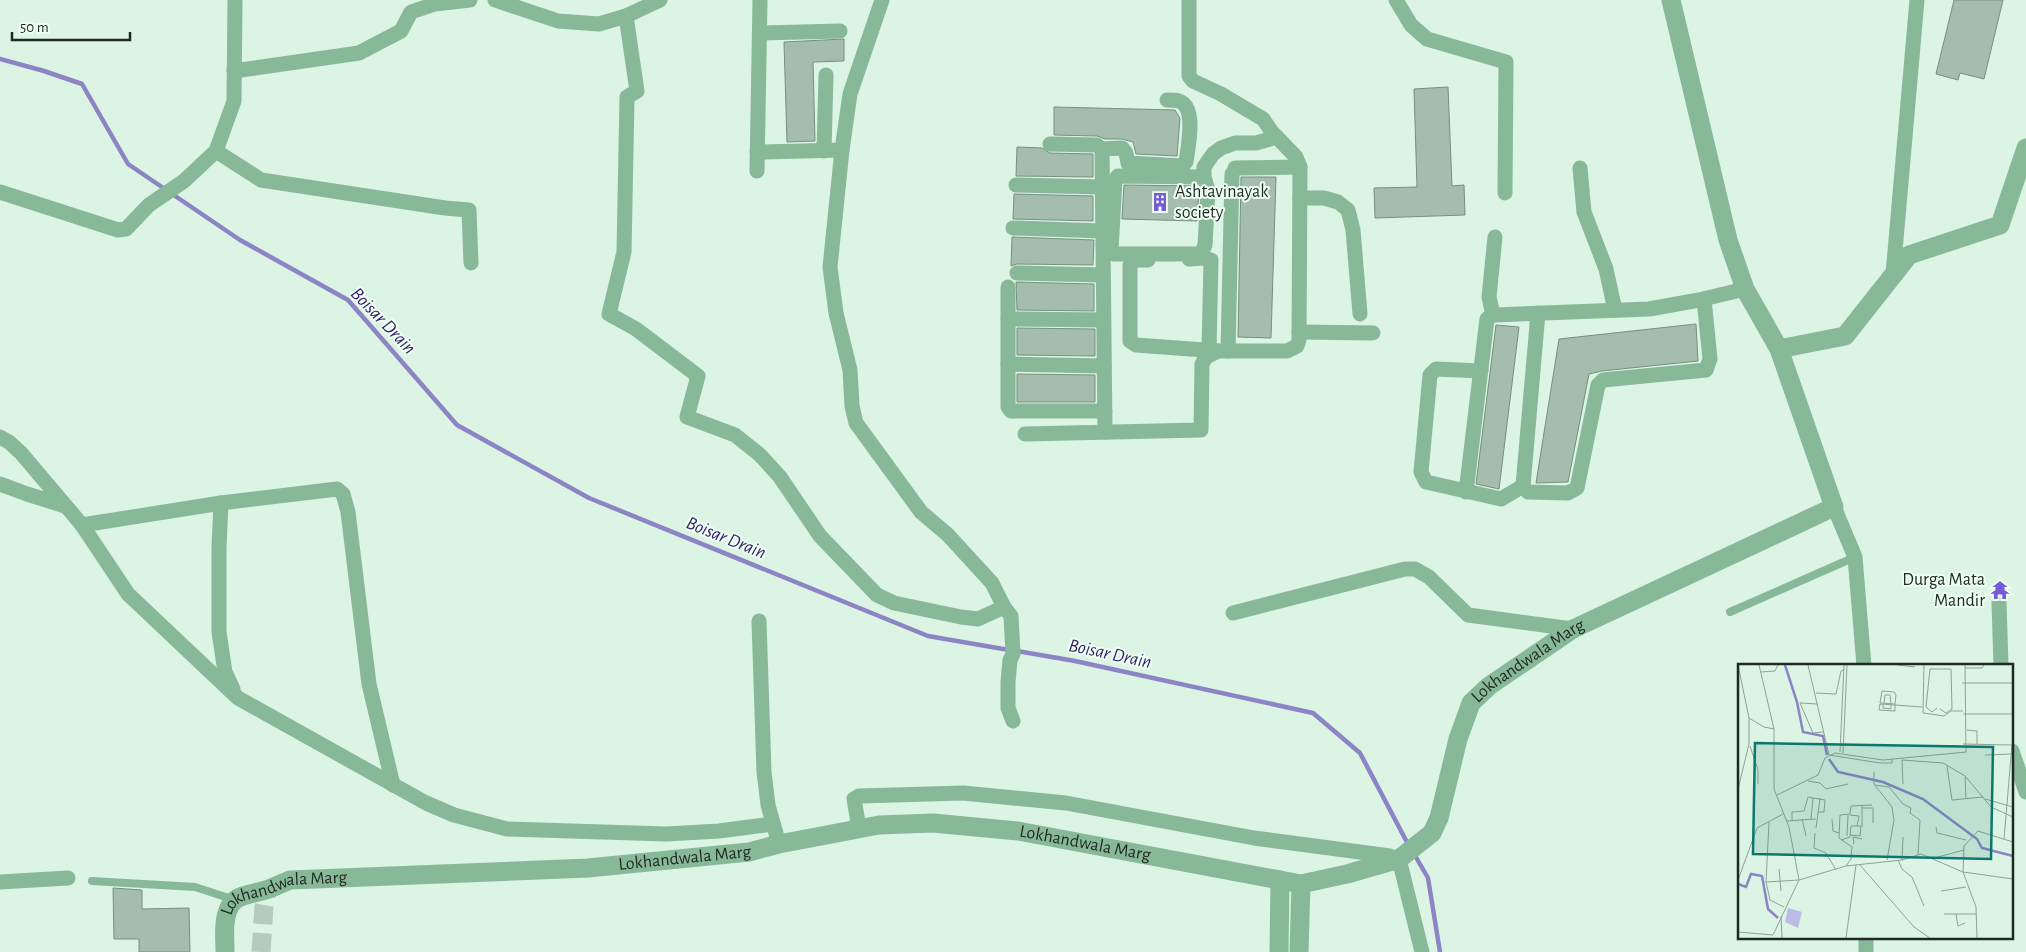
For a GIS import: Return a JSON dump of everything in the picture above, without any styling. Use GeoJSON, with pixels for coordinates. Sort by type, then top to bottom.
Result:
{"type":"FeatureCollection","features":[{"type":"Feature","properties":{"kind":"street"},"geometry":{"type":"LineString","coordinates":[[0,192],[118,230],[126,229],[149,205],[184,181],[216,151],[234,101],[234,0]]}},
{"type":"Feature","properties":{"kind":"street"},"geometry":{"type":"LineString","coordinates":[[234,71],[359,53],[401,31],[411,12],[435,4],[470,0]]}},
{"type":"Feature","properties":{"kind":"street"},"geometry":{"type":"LineString","coordinates":[[495,0],[558,21],[599,24],[626,16],[660,0]]}},
{"type":"Feature","properties":{"kind":"street"},"geometry":{"type":"LineString","coordinates":[[756,171],[760,0]]}},
{"type":"Feature","properties":{"kind":"street"},"geometry":{"type":"LineString","coordinates":[[882,0],[850,94],[842,150],[830,267],[836,313],[850,370],[852,406],[856,423],[921,512],[948,535],[992,583],[1007,611],[1013,654],[1010,660],[1008,708],[1013,721]]}},
{"type":"Feature","properties":{"kind":"street"},"geometry":{"type":"LineString","coordinates":[[1189,0],[1189,76],[1193,81],[1221,94],[1263,119],[1277,137],[1296,156],[1300,167],[1299,332],[1297,346],[1287,351],[1218,351],[1136,345],[1130,341],[1130,265],[1133,260],[1205,258],[1210,260],[1218,351]]}},
{"type":"Feature","properties":{"kind":"street"},"geometry":{"type":"LineString","coordinates":[[1396,0],[1411,26],[1427,39],[1506,62],[1505,193]]}},
{"type":"Feature","properties":{"kind":"street"},"geometry":{"type":"LineString","coordinates":[[1671,0],[1728,240],[1745,289],[1779,349],[1834,507],[1855,557],[1864,664]]}},
{"type":"Feature","properties":{"kind":"street"},"geometry":{"type":"LineString","coordinates":[[1893,274],[1917,0]]}},
{"type":"Feature","properties":{"kind":"street"},"geometry":{"type":"LineString","coordinates":[[626,16],[638,91],[627,97],[624,252],[609,314],[636,329],[698,376],[687,417],[735,436],[760,455],[780,477],[820,536],[877,596],[894,603],[961,617],[978,618],[1007,611]]}},
{"type":"Feature","properties":{"kind":"street"},"geometry":{"type":"LineString","coordinates":[[760,33],[840,31]]}},
{"type":"Feature","properties":{"kind":"street"},"geometry":{"type":"LineString","coordinates":[[824,151],[826,75]]}},
{"type":"Feature","properties":{"kind":"street"},"geometry":{"type":"LineString","coordinates":[[1167,100],[1179,100],[1186,106],[1190,115],[1186,162]]}},
{"type":"Feature","properties":{"kind":"street"},"geometry":{"type":"LineString","coordinates":[[825,111],[848,110]]}},
{"type":"Feature","properties":{"kind":"street"},"geometry":{"type":"LineString","coordinates":[[1204,177],[1118,176],[1115,180],[1111,250],[1114,254],[1201,254],[1205,245],[1208,190],[1204,177],[1204,167],[1221,148],[1235,143],[1256,143],[1277,137]]}},
{"type":"Feature","properties":{"kind":"street"},"geometry":{"type":"LineString","coordinates":[[1050,144],[1096,145],[1102,149],[1122,148],[1126,153],[1128,163],[1182,166],[1186,162],[1208,161]]}},
{"type":"Feature","properties":{"kind":"street"},"geometry":{"type":"LineString","coordinates":[[1779,349],[1845,336],[1909,255],[2000,225],[2026,148]]}},
{"type":"Feature","properties":{"kind":"street"},"geometry":{"type":"LineString","coordinates":[[1102,149],[1105,432]]}},
{"type":"Feature","properties":{"kind":"street"},"geometry":{"type":"LineString","coordinates":[[757,152],[842,150]]}},
{"type":"Feature","properties":{"kind":"street"},"geometry":{"type":"LineString","coordinates":[[216,151],[261,180],[469,210],[471,263]]}},
{"type":"Feature","properties":{"kind":"street"},"geometry":{"type":"LineString","coordinates":[[1218,351],[1234,171],[1300,167]]}},
{"type":"Feature","properties":{"kind":"street"},"geometry":{"type":"LineString","coordinates":[[1580,168],[1584,212],[1606,269],[1615,310]]}},
{"type":"Feature","properties":{"kind":"street"},"geometry":{"type":"LineString","coordinates":[[1016,185],[1102,187]]}},
{"type":"Feature","properties":{"kind":"street"},"geometry":{"type":"LineString","coordinates":[[1300,198],[1324,198],[1338,202],[1348,210],[1353,230],[1360,314]]}},
{"type":"Feature","properties":{"kind":"street"},"geometry":{"type":"LineString","coordinates":[[1012,228],[1102,231]]}},
{"type":"Feature","properties":{"kind":"street"},"geometry":{"type":"LineString","coordinates":[[1493,315],[1489,297],[1495,237]]}},
{"type":"Feature","properties":{"kind":"street"},"geometry":{"type":"LineString","coordinates":[[1017,273],[1103,275]]}},
{"type":"Feature","properties":{"kind":"street"},"geometry":{"type":"LineString","coordinates":[[1008,287],[1008,407],[1011,412],[1105,411]]}},
{"type":"Feature","properties":{"kind":"street"},"geometry":{"type":"LineString","coordinates":[[1466,492],[1486,324],[1493,315],[1649,309],[1745,289]]}},
{"type":"Feature","properties":{"kind":"street"},"geometry":{"type":"LineString","coordinates":[[1538,313],[1523,486],[1528,492],[1568,494],[1577,488],[1598,385],[1603,380],[1706,370],[1710,359],[1704,299]]}},
{"type":"Feature","properties":{"kind":"street"},"geometry":{"type":"LineString","coordinates":[[1008,318],[1104,320]]}},
{"type":"Feature","properties":{"kind":"street"},"geometry":{"type":"LineString","coordinates":[[1299,332],[1373,333]]}},
{"type":"Feature","properties":{"kind":"street"},"geometry":{"type":"LineString","coordinates":[[1025,434],[1201,430],[1202,364],[1206,357],[1218,351]]}},
{"type":"Feature","properties":{"kind":"street"},"geometry":{"type":"LineString","coordinates":[[1008,364],[1104,366]]}},
{"type":"Feature","properties":{"kind":"street"},"geometry":{"type":"LineString","coordinates":[[1480,371],[1436,369],[1430,375],[1422,472],[1426,482],[1501,499],[1523,486]]}},
{"type":"Feature","properties":{"kind":"street"},"geometry":{"type":"LineString","coordinates":[[0,437],[9,442],[20,453],[82,525],[128,594],[238,698],[426,803],[454,815],[507,829],[666,834],[719,831],[773,824]]}},
{"type":"Feature","properties":{"kind":"street"},"geometry":{"type":"LineString","coordinates":[[0,484],[65,506]]}},
{"type":"Feature","properties":{"kind":"street"},"geometry":{"type":"LineString","coordinates":[[82,525],[221,503],[337,489],[344,494],[348,512],[369,684],[393,785]]}},
{"type":"Feature","properties":{"kind":"street"},"geometry":{"type":"LineString","coordinates":[[221,503],[219,632],[225,672],[238,698]]}},
{"type":"Feature","properties":{"kind":"street","name":"Lokhandwala Marg"},"geometry":{"type":"LineString","coordinates":[[225,952],[225,924],[229,909],[235,900],[249,893],[267,890],[290,880],[588,868],[749,852],[779,844],[879,825],[933,823],[988,827],[1301,884],[1348,874],[1401,858],[1421,844],[1432,833],[1439,818],[1458,739],[1471,703],[1489,686],[1573,629],[1834,507]]}},
{"type":"Feature","properties":{"kind":"street"},"geometry":{"type":"LineString","coordinates":[[1233,613],[1406,569],[1415,569],[1429,577],[1468,615],[1573,629]]}},
{"type":"Feature","properties":{"kind":"street"},"geometry":{"type":"LineString","coordinates":[[1999,602],[2000,664]]}},
{"type":"Feature","properties":{"kind":"street"},"geometry":{"type":"LineString","coordinates":[[759,621],[764,772],[768,805],[779,844]]}},
{"type":"Feature","properties":{"kind":"street"},"geometry":{"type":"LineString","coordinates":[[2014,757],[2026,792]]}},
{"type":"Feature","properties":{"kind":"street"},"geometry":{"type":"LineString","coordinates":[[859,828],[854,800],[858,796],[963,793],[1066,803],[1254,838],[1401,858],[1422,952]]}},
{"type":"Feature","properties":{"kind":"street"},"geometry":{"type":"LineString","coordinates":[[0,882],[68,878]]}},
{"type":"Feature","properties":{"kind":"street"},"geometry":{"type":"LineString","coordinates":[[1279,952],[1280,880]]}},
{"type":"Feature","properties":{"kind":"street"},"geometry":{"type":"LineString","coordinates":[[1299,952],[1301,884]]}},
{"type":"Feature","properties":{"kind":"lane"},"geometry":{"type":"LineString","coordinates":[[1730,612],[1855,557]]}},
{"type":"Feature","properties":{"kind":"lane"},"geometry":{"type":"LineString","coordinates":[[92,882],[195,887],[235,900]]}},
{"type":"Feature","properties":{"kind":"building"},"geometry":{"type":"Polygon","coordinates":[[[1954,0],[2003,0],[1984,79],[1960,73],[1958,80],[1936,74],[1954,0]]]}},
{"type":"Feature","properties":{"kind":"building"},"geometry":{"type":"Polygon","coordinates":[[[844,39],[844,61],[813,62],[815,141],[787,142],[784,42],[844,39]]]}},
{"type":"Feature","properties":{"kind":"building"},"geometry":{"type":"Polygon","coordinates":[[[1448,87],[1452,186],[1464,185],[1465,215],[1375,218],[1374,188],[1417,187],[1414,89],[1448,87]]]}},
{"type":"Feature","properties":{"kind":"building"},"geometry":{"type":"Polygon","coordinates":[[[1054,107],[1175,110],[1180,118],[1177,156],[1136,154],[1133,142],[1122,139],[1105,139],[1097,136],[1054,135],[1054,107]]]}},
{"type":"Feature","properties":{"kind":"building"},"geometry":{"type":"Polygon","coordinates":[[[1017,147],[1042,148],[1050,153],[1093,154],[1093,177],[1016,176],[1017,147]]]}},
{"type":"Feature","properties":{"kind":"building"},"geometry":{"type":"Polygon","coordinates":[[[1241,177],[1276,177],[1271,338],[1238,337],[1241,177]]]}},
{"type":"Feature","properties":{"kind":"building","name":"Ashtavinayak society"},"geometry":{"type":"Polygon","coordinates":[[[1124,185],[1197,186],[1199,191],[1197,221],[1122,219],[1124,185]]]}},
{"type":"Feature","properties":{"kind":"building"},"geometry":{"type":"Polygon","coordinates":[[[1014,194],[1093,196],[1093,221],[1013,219],[1014,194]]]}},
{"type":"Feature","properties":{"kind":"building"},"geometry":{"type":"Polygon","coordinates":[[[1012,237],[1094,240],[1093,265],[1017,264],[1011,266],[1012,237]]]}},
{"type":"Feature","properties":{"kind":"building"},"geometry":{"type":"Polygon","coordinates":[[[1016,282],[1094,284],[1094,311],[1017,310],[1016,282]]]}},
{"type":"Feature","properties":{"kind":"building"},"geometry":{"type":"Polygon","coordinates":[[[1696,324],[1698,361],[1589,374],[1568,482],[1536,483],[1559,339],[1696,324]]]}},
{"type":"Feature","properties":{"kind":"building"},"geometry":{"type":"Polygon","coordinates":[[[1496,325],[1519,327],[1499,489],[1476,484],[1496,325]]]}},
{"type":"Feature","properties":{"kind":"building"},"geometry":{"type":"Polygon","coordinates":[[[1017,328],[1095,329],[1095,356],[1017,355],[1017,328]]]}},
{"type":"Feature","properties":{"kind":"building"},"geometry":{"type":"Polygon","coordinates":[[[1017,374],[1095,375],[1095,402],[1017,402],[1017,374]]]}},
{"type":"Feature","properties":{"kind":"building"},"geometry":{"type":"Polygon","coordinates":[[[113,888],[142,890],[142,909],[189,908],[190,952],[139,952],[139,939],[114,939],[113,888]]]}},
{"type":"Feature","properties":{"kind":"waterway","name":"Boisar Drain"},"geometry":{"type":"LineString","coordinates":[[0,59],[82,84],[128,164],[240,240],[348,300],[457,425],[589,498],[928,636],[1009,650]]}},
{"type":"Feature","properties":{"kind":"waterway","name":"Boisar Drain"},"geometry":{"type":"LineString","coordinates":[[1017,651],[1075,661],[1313,713],[1360,753],[1409,846]]}},
{"type":"Feature","properties":{"kind":"waterway","name":"Boisar Drain"},"geometry":{"type":"LineString","coordinates":[[1413,852],[1428,878],[1440,952]]}},
{"type":"Feature","properties":{"kind":"tunnel"},"geometry":{"type":"LineString","coordinates":[[261,952],[267,890]]}},
{"type":"Feature","properties":{"kind":"place","name":"Ashtavinayak society"},"geometry":{"type":"Point","coordinates":[1160,202]}},
{"type":"Feature","properties":{"kind":"place","name":"Durga Mata Mandir"},"geometry":{"type":"Point","coordinates":[2000,590]}}]}
